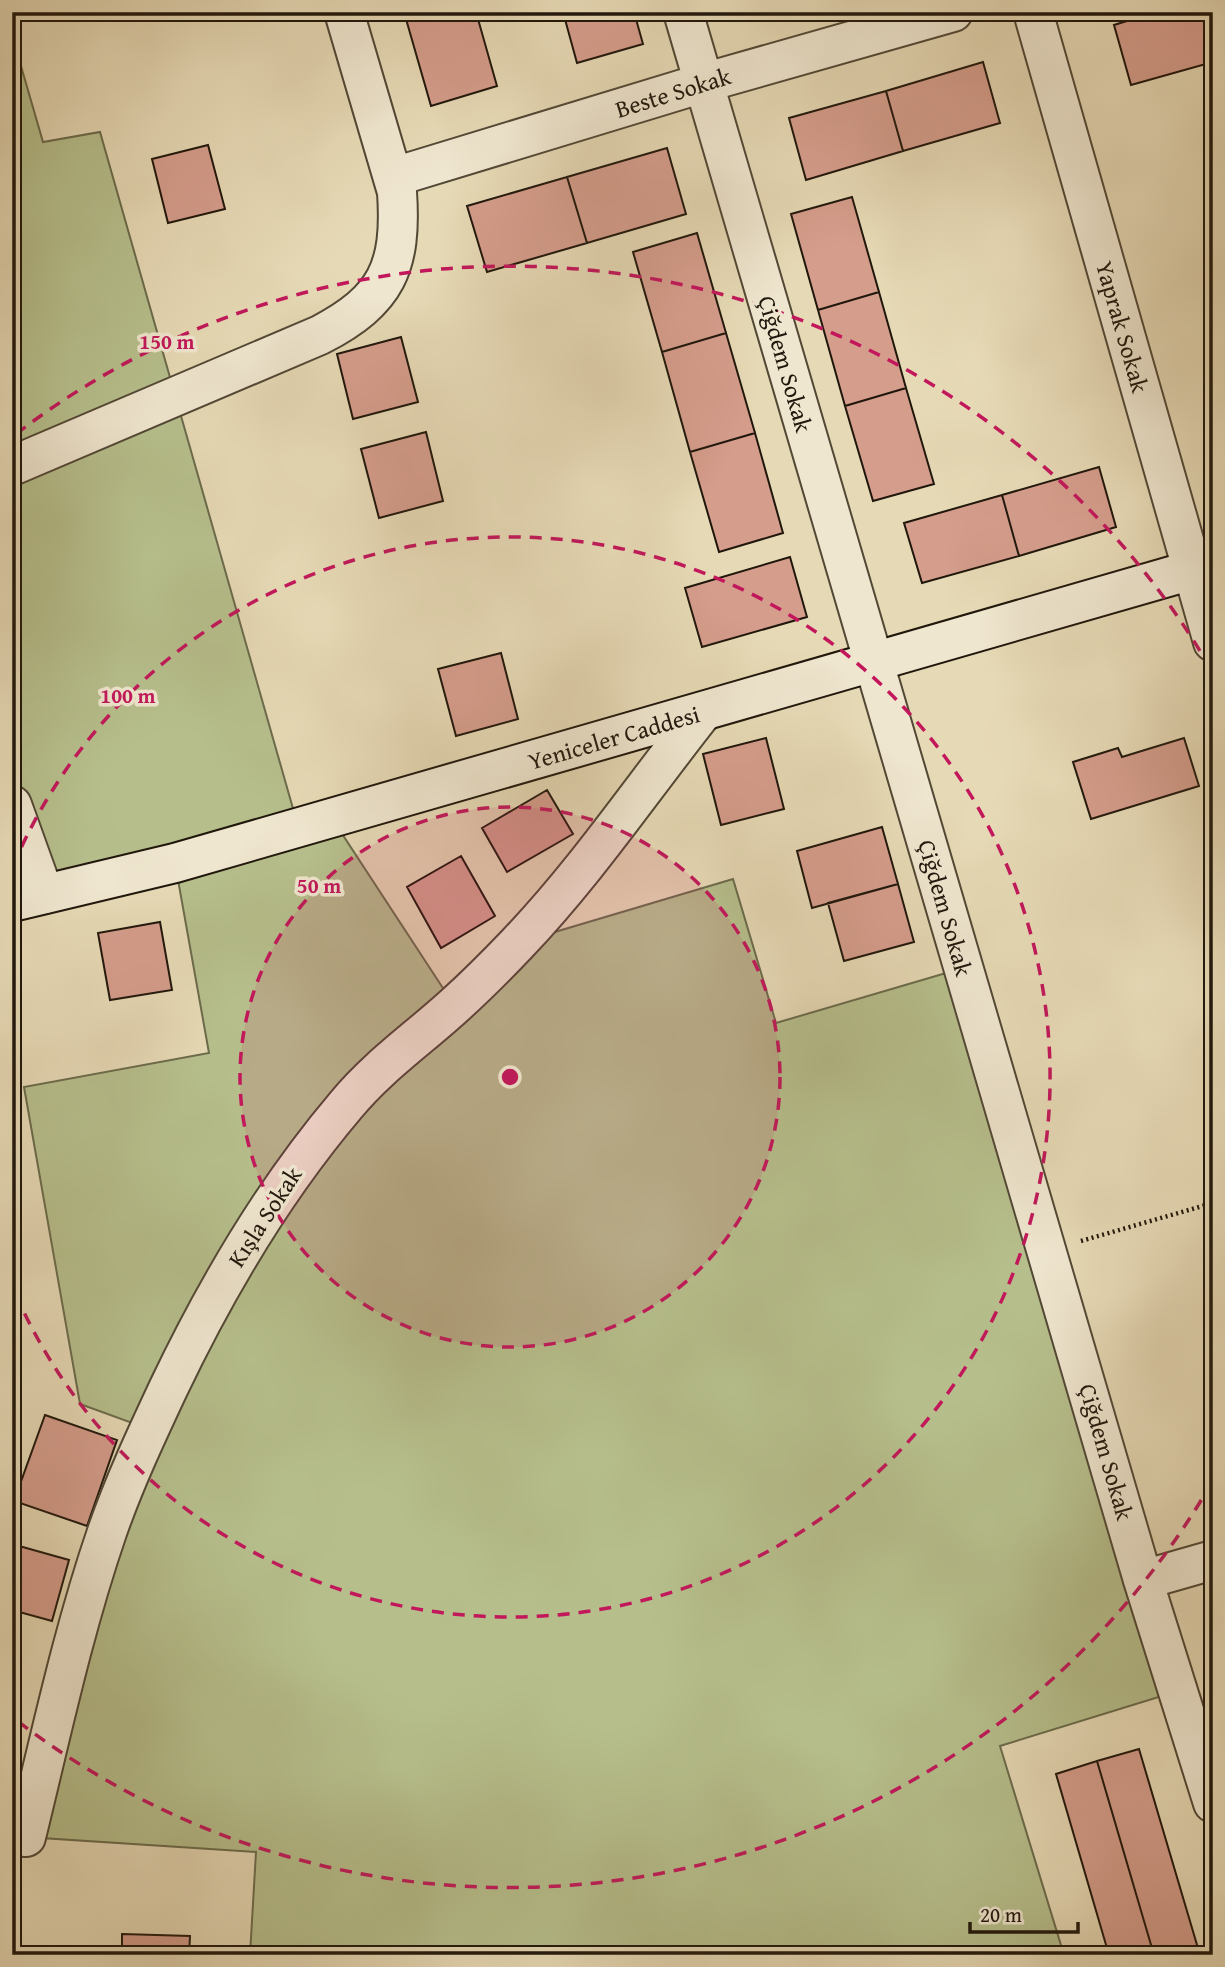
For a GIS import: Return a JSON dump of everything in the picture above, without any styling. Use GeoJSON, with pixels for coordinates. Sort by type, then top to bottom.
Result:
{"type":"FeatureCollection","features":[{"type":"Feature","properties":{"kind":"street"},"geometry":{"type":"LineString","coordinates":[[12,466],[320,335],[345,322],[380,291],[387,278],[396,244],[398,217],[394,177],[344,12]]}},
{"type":"Feature","properties":{"kind":"street","name":"Çiğdem Sokak"},"geometry":{"type":"LineString","coordinates":[[682,12],[1143,1580],[1213,1803]]}},
{"type":"Feature","properties":{"kind":"street","name":"Beste Sokak"},"geometry":{"type":"LineString","coordinates":[[394,177],[703,83],[953,12]]}},
{"type":"Feature","properties":{"kind":"street","name":"Yaprak Sokak"},"geometry":{"type":"LineString","coordinates":[[1032,12],[1202,567],[1213,642]]}},
{"type":"Feature","properties":{"kind":"street","name":"Yeniceler Caddesi"},"geometry":{"type":"LineString","coordinates":[[28,898],[175,863],[1202,567]]}},
{"type":"Feature","properties":{"kind":"street","name":"Kışla Sokak"},"geometry":{"type":"LineString","coordinates":[[19,1836],[108,1531],[144,1439],[221,1284],[304,1157],[348,1102],[518,943],[575,877],[702,713]]}},
{"type":"Feature","properties":{"kind":"street"},"geometry":{"type":"LineString","coordinates":[[12,805],[28,898]]}},
{"type":"Feature","properties":{"kind":"street"},"geometry":{"type":"LineString","coordinates":[[1143,1580],[1213,1560]]}},
{"type":"Feature","properties":{"kind":"path"},"geometry":{"type":"LineString","coordinates":[[1046,1251],[1213,1203]]}},
{"type":"Feature","properties":{"kind":"green space"},"geometry":{"type":"Polygon","coordinates":[[[12,35],[43,142],[100,132],[298,826],[331,817],[454,1005],[518,943],[733,879],[776,1023],[963,968],[1178,1691],[1000,1746],[1064,1955],[250,1955],[256,1852],[26,1837],[149,1429],[80,1404],[24,1087],[209,1053],[175,863],[44,894],[12,805],[12,35]]]}},
{"type":"Feature","properties":{"kind":"building"},"geometry":{"type":"Polygon","coordinates":[[[404,12],[476,12],[497,86],[431,106],[404,12]]]}},
{"type":"Feature","properties":{"kind":"building"},"geometry":{"type":"Polygon","coordinates":[[[563,12],[634,12],[643,44],[577,63],[563,12]]]}},
{"type":"Feature","properties":{"kind":"building"},"geometry":{"type":"Polygon","coordinates":[[[1156,12],[1213,12],[1213,62],[1131,85],[1114,25],[1156,12]]]}},
{"type":"Feature","properties":{"kind":"building"},"geometry":{"type":"Polygon","coordinates":[[[983,62],[1000,123],[903,151],[886,91],[983,62]]]}},
{"type":"Feature","properties":{"kind":"building"},"geometry":{"type":"Polygon","coordinates":[[[886,91],[903,151],[806,180],[789,118],[886,91]]]}},
{"type":"Feature","properties":{"kind":"building"},"geometry":{"type":"Polygon","coordinates":[[[208,145],[225,209],[168,223],[152,159],[208,145]]]}},
{"type":"Feature","properties":{"kind":"building"},"geometry":{"type":"Polygon","coordinates":[[[667,148],[686,214],[587,243],[567,177],[667,148]]]}},
{"type":"Feature","properties":{"kind":"building"},"geometry":{"type":"Polygon","coordinates":[[[567,177],[587,243],[487,272],[467,206],[567,177]]]}},
{"type":"Feature","properties":{"kind":"building"},"geometry":{"type":"Polygon","coordinates":[[[852,197],[879,292],[818,310],[791,214],[852,197]]]}},
{"type":"Feature","properties":{"kind":"building"},"geometry":{"type":"Polygon","coordinates":[[[697,233],[726,333],[662,352],[633,252],[697,233]]]}},
{"type":"Feature","properties":{"kind":"building"},"geometry":{"type":"Polygon","coordinates":[[[879,292],[906,388],[845,406],[818,310],[879,292]]]}},
{"type":"Feature","properties":{"kind":"building"},"geometry":{"type":"Polygon","coordinates":[[[726,333],[755,433],[690,452],[662,352],[726,333]]]}},
{"type":"Feature","properties":{"kind":"building"},"geometry":{"type":"Polygon","coordinates":[[[401,337],[418,402],[353,419],[337,354],[401,337]]]}},
{"type":"Feature","properties":{"kind":"building"},"geometry":{"type":"Polygon","coordinates":[[[906,388],[934,484],[873,501],[845,406],[906,388]]]}},
{"type":"Feature","properties":{"kind":"building"},"geometry":{"type":"Polygon","coordinates":[[[426,432],[443,501],[379,518],[361,449],[426,432]]]}},
{"type":"Feature","properties":{"kind":"building"},"geometry":{"type":"Polygon","coordinates":[[[755,433],[783,533],[719,552],[690,452],[755,433]]]}},
{"type":"Feature","properties":{"kind":"building"},"geometry":{"type":"Polygon","coordinates":[[[1099,467],[1116,527],[1019,556],[1002,495],[1099,467]]]}},
{"type":"Feature","properties":{"kind":"building"},"geometry":{"type":"Polygon","coordinates":[[[1002,495],[1019,556],[922,583],[904,523],[1002,495]]]}},
{"type":"Feature","properties":{"kind":"building"},"geometry":{"type":"Polygon","coordinates":[[[790,557],[807,617],[702,647],[685,588],[790,557]]]}},
{"type":"Feature","properties":{"kind":"building"},"geometry":{"type":"Polygon","coordinates":[[[501,653],[518,719],[456,736],[438,669],[501,653]]]}},
{"type":"Feature","properties":{"kind":"building"},"geometry":{"type":"Polygon","coordinates":[[[766,738],[784,809],[721,825],[703,754],[766,738]]]}},
{"type":"Feature","properties":{"kind":"building"},"geometry":{"type":"Polygon","coordinates":[[[1184,738],[1199,786],[1091,819],[1073,762],[1118,748],[1122,757],[1184,738]]]}},
{"type":"Feature","properties":{"kind":"building"},"geometry":{"type":"Polygon","coordinates":[[[547,790],[573,834],[507,872],[482,828],[547,790]]]}},
{"type":"Feature","properties":{"kind":"building"},"geometry":{"type":"Polygon","coordinates":[[[882,827],[898,884],[812,908],[797,851],[882,827]]]}},
{"type":"Feature","properties":{"kind":"building"},"geometry":{"type":"Polygon","coordinates":[[[461,856],[495,916],[441,948],[407,887],[461,856]]]}},
{"type":"Feature","properties":{"kind":"building"},"geometry":{"type":"Polygon","coordinates":[[[898,884],[914,942],[844,961],[828,903],[898,884]]]}},
{"type":"Feature","properties":{"kind":"building"},"geometry":{"type":"Polygon","coordinates":[[[160,922],[172,990],[110,1000],[98,933],[160,922]]]}},
{"type":"Feature","properties":{"kind":"building"},"geometry":{"type":"Polygon","coordinates":[[[45,1415],[117,1440],[87,1526],[14,1501],[45,1415]]]}},
{"type":"Feature","properties":{"kind":"building"},"geometry":{"type":"Polygon","coordinates":[[[12,1544],[69,1560],[52,1621],[12,1610],[12,1544]]]}},
{"type":"Feature","properties":{"kind":"building"},"geometry":{"type":"Polygon","coordinates":[[[1139,1749],[1200,1955],[1154,1955],[1097,1761],[1139,1749]]]}},
{"type":"Feature","properties":{"kind":"building"},"geometry":{"type":"Polygon","coordinates":[[[1097,1761],[1154,1955],[1109,1955],[1056,1774],[1097,1761]]]}},
{"type":"Feature","properties":{"kind":"building"},"geometry":{"type":"Polygon","coordinates":[[[122,1934],[190,1936],[189,1955],[122,1955],[122,1934]]]}}]}
